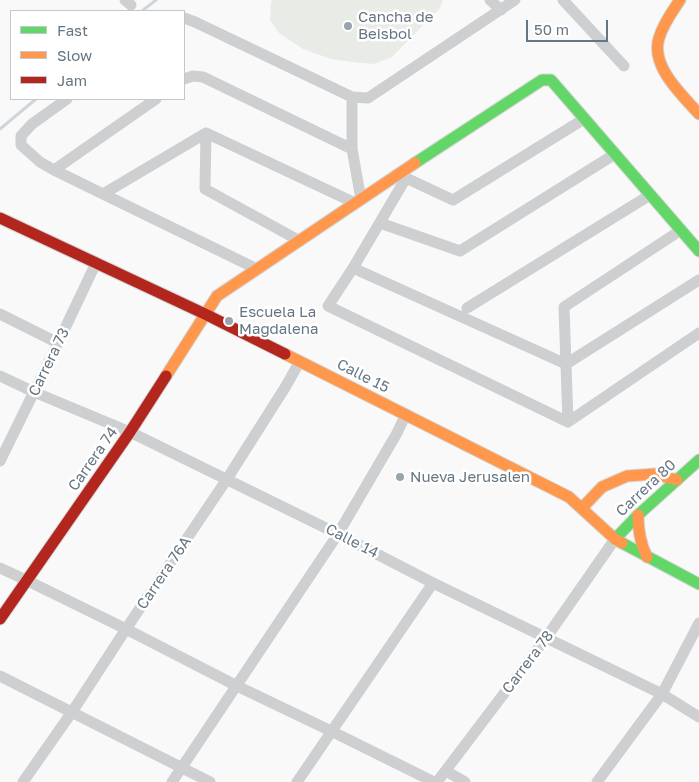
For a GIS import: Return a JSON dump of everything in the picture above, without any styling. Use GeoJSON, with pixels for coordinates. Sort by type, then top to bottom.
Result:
{"type":"FeatureCollection","features":[{"type":"Feature","properties":{"kind":"street"},"geometry":{"type":"LineString","coordinates":[[490,0],[501,10]]}},
{"type":"Feature","properties":{"kind":"street"},"geometry":{"type":"LineString","coordinates":[[185,18],[352,96],[368,98],[515,0]]}},
{"type":"Feature","properties":{"kind":"street"},"geometry":{"type":"LineString","coordinates":[[563,0],[624,66]]}},
{"type":"Feature","properties":{"kind":"street"},"geometry":{"type":"LineString","coordinates":[[680,0],[658,39],[658,57],[666,76],[699,114]]}},
{"type":"Feature","properties":{"kind":"street"},"geometry":{"type":"LineString","coordinates":[[185,79],[193,76],[203,77],[352,149]]}},
{"type":"Feature","properties":{"kind":"street","name":"Carrera 74"},"geometry":{"type":"LineString","coordinates":[[0,619],[130,432],[218,296],[358,201],[404,175],[542,80],[551,80],[650,195],[697,246]]}},
{"type":"Feature","properties":{"kind":"street"},"geometry":{"type":"LineString","coordinates":[[352,96],[352,149],[358,201]]}},
{"type":"Feature","properties":{"kind":"street"},"geometry":{"type":"LineString","coordinates":[[66,100],[32,124],[21,136],[22,145],[40,162],[257,269]]}},
{"type":"Feature","properties":{"kind":"street"},"geometry":{"type":"LineString","coordinates":[[54,170],[155,100]]}},
{"type":"Feature","properties":{"kind":"street"},"geometry":{"type":"LineString","coordinates":[[568,422],[328,306],[380,223],[404,175],[454,200],[584,119]]}},
{"type":"Feature","properties":{"kind":"street"},"geometry":{"type":"LineString","coordinates":[[206,133],[358,201]]}},
{"type":"Feature","properties":{"kind":"street"},"geometry":{"type":"LineString","coordinates":[[102,194],[206,133]]}},
{"type":"Feature","properties":{"kind":"street"},"geometry":{"type":"LineString","coordinates":[[206,133],[205,190],[300,241]]}},
{"type":"Feature","properties":{"kind":"street"},"geometry":{"type":"LineString","coordinates":[[380,223],[460,251],[614,154]]}},
{"type":"Feature","properties":{"kind":"street"},"geometry":{"type":"LineString","coordinates":[[467,308],[650,195]]}},
{"type":"Feature","properties":{"kind":"street","name":"Calle 15"},"geometry":{"type":"LineString","coordinates":[[0,218],[207,315],[569,497],[615,539],[699,584]]}},
{"type":"Feature","properties":{"kind":"street"},"geometry":{"type":"LineString","coordinates":[[568,422],[564,307],[681,230]]}},
{"type":"Feature","properties":{"kind":"street","name":"Carrera 73"},"geometry":{"type":"LineString","coordinates":[[0,461],[4,442],[34,392],[96,263]]}},
{"type":"Feature","properties":{"kind":"street"},"geometry":{"type":"LineString","coordinates":[[353,268],[566,364]]}},
{"type":"Feature","properties":{"kind":"street"},"geometry":{"type":"LineString","coordinates":[[566,364],[699,280]]}},
{"type":"Feature","properties":{"kind":"street"},"geometry":{"type":"LineString","coordinates":[[0,314],[58,343]]}},
{"type":"Feature","properties":{"kind":"street"},"geometry":{"type":"LineString","coordinates":[[568,422],[699,333]]}},
{"type":"Feature","properties":{"kind":"street","name":"Carrera 76A"},"geometry":{"type":"LineString","coordinates":[[23,782],[72,712],[126,628],[227,479],[300,361]]}},
{"type":"Feature","properties":{"kind":"street","name":"Calle 14"},"geometry":{"type":"LineString","coordinates":[[0,376],[130,432],[227,479],[433,583],[662,694],[699,717]]}},
{"type":"Feature","properties":{"kind":"street"},"geometry":{"type":"LineString","coordinates":[[172,782],[338,534],[398,433],[406,414]]}},
{"type":"Feature","properties":{"kind":"street","name":"Carrera 80"},"geometry":{"type":"LineString","coordinates":[[615,539],[638,515],[699,460]]}},
{"type":"Feature","properties":{"kind":"street"},"geometry":{"type":"LineString","coordinates":[[582,508],[602,487],[627,476],[655,474],[678,480]]}},
{"type":"Feature","properties":{"kind":"street"},"geometry":{"type":"LineString","coordinates":[[638,515],[639,538],[647,557]]}},
{"type":"Feature","properties":{"kind":"street","name":"Carrera 78"},"geometry":{"type":"LineString","coordinates":[[435,782],[446,771],[546,638],[615,539]]}},
{"type":"Feature","properties":{"kind":"street"},"geometry":{"type":"LineString","coordinates":[[0,568],[126,628],[237,686],[435,782]]}},
{"type":"Feature","properties":{"kind":"street"},"geometry":{"type":"LineString","coordinates":[[296,782],[433,583]]}},
{"type":"Feature","properties":{"kind":"street"},"geometry":{"type":"LineString","coordinates":[[597,782],[662,694],[699,623]]}},
{"type":"Feature","properties":{"kind":"street"},"geometry":{"type":"LineString","coordinates":[[0,676],[210,782]]}},
{"type":"Feature","properties":{"kind":"street"},"geometry":{"type":"LineString","coordinates":[[446,771],[465,782]]}},
{"type":"Feature","properties":{"kind":"shaded area","name":"Cancha de Beisbol"},"geometry":{"type":"Polygon","coordinates":[[[272,0],[443,0],[440,8],[392,57],[374,64],[331,59],[303,49],[279,33],[270,20],[272,0]]]}},
{"type":"Feature","properties":{"kind":"waterway"},"geometry":{"type":"LineString","coordinates":[[143,10],[156,0]]}},
{"type":"Feature","properties":{"kind":"waterway"},"geometry":{"type":"LineString","coordinates":[[0,129],[35,100]]}},
{"type":"Feature","properties":{"kind":"traffic: fast"},"geometry":{"type":"LineString","coordinates":[[415,163],[542,80],[551,80],[699,251]]}},
{"type":"Feature","properties":{"kind":"traffic: fast"},"geometry":{"type":"LineString","coordinates":[[615,539],[638,515],[699,460]]}},
{"type":"Feature","properties":{"kind":"traffic: fast"},"geometry":{"type":"LineString","coordinates":[[622,543],[699,584]]}},
{"type":"Feature","properties":{"kind":"traffic: slow"},"geometry":{"type":"LineString","coordinates":[[680,0],[668,18],[659,38],[657,49],[659,59],[669,79],[699,114]]}},
{"type":"Feature","properties":{"kind":"traffic: slow"},"geometry":{"type":"LineString","coordinates":[[166,376],[217,296],[415,163]]}},
{"type":"Feature","properties":{"kind":"traffic: slow"},"geometry":{"type":"LineString","coordinates":[[285,354],[569,497],[615,539],[622,543]]}},
{"type":"Feature","properties":{"kind":"traffic: slow"},"geometry":{"type":"LineString","coordinates":[[582,508],[602,487],[627,476],[655,474],[677,480]]}},
{"type":"Feature","properties":{"kind":"traffic: slow"},"geometry":{"type":"LineString","coordinates":[[638,515],[640,536],[647,557]]}},
{"type":"Feature","properties":{"kind":"traffic: jam"},"geometry":{"type":"LineString","coordinates":[[0,218],[207,315],[285,354]]}},
{"type":"Feature","properties":{"kind":"traffic: jam"},"geometry":{"type":"LineString","coordinates":[[0,619],[130,432],[166,376]]}},
{"type":"Feature","properties":{"kind":"place","name":"Cancha de Beisbol"},"geometry":{"type":"Point","coordinates":[348,26]}},
{"type":"Feature","properties":{"kind":"place","name":"Escuela La Magdalena"},"geometry":{"type":"Point","coordinates":[229,321]}},
{"type":"Feature","properties":{"kind":"place","name":"Nueva Jerusalen"},"geometry":{"type":"Point","coordinates":[400,477]}}]}
